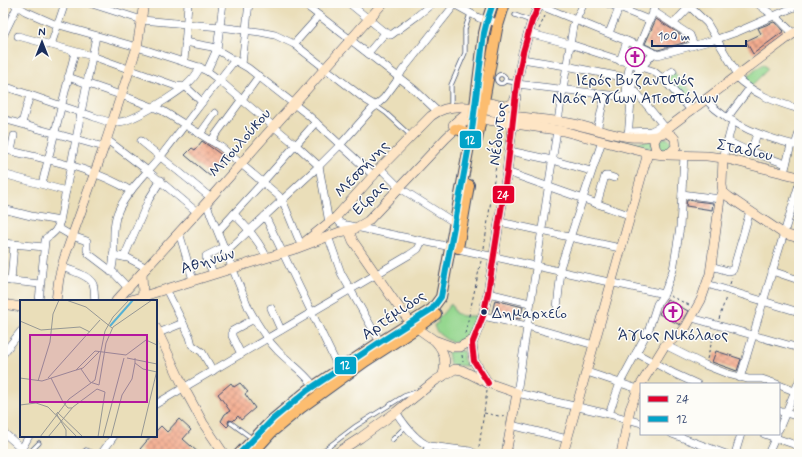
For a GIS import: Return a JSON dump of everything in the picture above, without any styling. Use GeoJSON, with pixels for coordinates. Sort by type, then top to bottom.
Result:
{"type":"FeatureCollection","features":[{"type":"Feature","properties":{"kind":"main road","name":"Αρτέμιδος"},"geometry":{"type":"LineString","coordinates":[[454,248],[455,223],[470,141],[481,112],[487,21],[493,3]]}},
{"type":"Feature","properties":{"kind":"main road","name":"Αρτέμιδος"},"geometry":{"type":"LineString","coordinates":[[238,454],[283,410],[314,386],[380,342],[431,318],[444,305],[449,290],[454,248],[498,23],[505,3]]}},
{"type":"Feature","properties":{"kind":"main road"},"geometry":{"type":"LineString","coordinates":[[454,127],[466,133],[470,141]]}},
{"type":"Feature","properties":{"kind":"main road","name":"Αρτέμιδος"},"geometry":{"type":"LineString","coordinates":[[252,454],[272,432],[301,408],[414,326]]}},
{"type":"Feature","properties":{"kind":"street"},"geometry":{"type":"LineString","coordinates":[[51,46],[64,3]]}},
{"type":"Feature","properties":{"kind":"street"},"geometry":{"type":"LineString","coordinates":[[89,3],[142,20],[186,23],[270,34],[294,44],[366,100],[376,106]]}},
{"type":"Feature","properties":{"kind":"street"},"geometry":{"type":"LineString","coordinates":[[56,300],[61,267],[137,47],[144,3]]}},
{"type":"Feature","properties":{"kind":"street"},"geometry":{"type":"LineString","coordinates":[[184,62],[188,3]]}},
{"type":"Feature","properties":{"kind":"street"},"geometry":{"type":"LineString","coordinates":[[207,71],[217,49],[223,3]]}},
{"type":"Feature","properties":{"kind":"street"},"geometry":{"type":"LineString","coordinates":[[242,64],[249,3]]}},
{"type":"Feature","properties":{"kind":"street"},"geometry":{"type":"LineString","coordinates":[[303,3],[399,77],[420,94],[437,111]]}},
{"type":"Feature","properties":{"kind":"street"},"geometry":{"type":"LineString","coordinates":[[349,3],[386,32],[391,34],[395,33],[433,3]]}},
{"type":"Feature","properties":{"kind":"street","name":"Μπουλούκου"},"geometry":{"type":"LineString","coordinates":[[117,300],[383,3]]}},
{"type":"Feature","properties":{"kind":"street"},"geometry":{"type":"LineString","coordinates":[[506,454],[509,421],[517,393],[566,66],[573,26],[584,3]]}},
{"type":"Feature","properties":{"kind":"street"},"geometry":{"type":"LineString","coordinates":[[607,3],[649,20]]}},
{"type":"Feature","properties":{"kind":"street"},"geometry":{"type":"LineString","coordinates":[[639,46],[657,3]]}},
{"type":"Feature","properties":{"kind":"street"},"geometry":{"type":"LineString","coordinates":[[679,120],[674,150],[665,155],[659,153],[654,142],[659,135],[737,76],[797,33],[757,3]]}},
{"type":"Feature","properties":{"kind":"street"},"geometry":{"type":"LineString","coordinates":[[3,36],[17,4],[39,18],[57,25],[137,47],[200,67],[219,80],[319,166],[332,220],[342,224],[664,294]]}},
{"type":"Feature","properties":{"kind":"street"},"geometry":{"type":"LineString","coordinates":[[214,274],[206,256],[225,250],[265,216],[319,166],[384,98],[402,71],[454,4],[470,14],[487,21],[498,23]]}},
{"type":"Feature","properties":{"kind":"street"},"geometry":{"type":"LineString","coordinates":[[540,4],[656,54]]}},
{"type":"Feature","properties":{"kind":"street","name":"Νέδοντος"},"geometry":{"type":"LineString","coordinates":[[473,340],[483,316],[488,293],[500,222],[522,59],[528,33],[540,4]]}},
{"type":"Feature","properties":{"kind":"street"},"geometry":{"type":"LineString","coordinates":[[673,24],[688,4],[707,23],[737,76],[749,89],[764,97],[799,109]]}},
{"type":"Feature","properties":{"kind":"street"},"geometry":{"type":"LineString","coordinates":[[628,93],[633,76],[656,54],[717,39],[799,5]]}},
{"type":"Feature","properties":{"kind":"street"},"geometry":{"type":"LineString","coordinates":[[609,34],[619,8]]}},
{"type":"Feature","properties":{"kind":"street"},"geometry":{"type":"LineString","coordinates":[[653,11],[690,34],[694,45]]}},
{"type":"Feature","properties":{"kind":"street"},"geometry":{"type":"LineString","coordinates":[[294,44],[319,16]]}},
{"type":"Feature","properties":{"kind":"street"},"geometry":{"type":"LineString","coordinates":[[368,53],[386,32]]}},
{"type":"Feature","properties":{"kind":"street"},"geometry":{"type":"LineString","coordinates":[[528,33],[570,44],[653,71],[662,78],[692,111]]}},
{"type":"Feature","properties":{"kind":"street"},"geometry":{"type":"LineString","coordinates":[[18,36],[92,56],[176,86],[188,88],[202,102]]}},
{"type":"Feature","properties":{"kind":"street"},"geometry":{"type":"LineString","coordinates":[[38,300],[44,247],[46,238],[53,235],[59,225],[96,36]]}},
{"type":"Feature","properties":{"kind":"street"},"geometry":{"type":"LineString","coordinates":[[620,61],[627,41]]}},
{"type":"Feature","properties":{"kind":"street"},"geometry":{"type":"LineString","coordinates":[[185,42],[206,45],[217,49],[260,76],[316,122],[374,176]]}},
{"type":"Feature","properties":{"kind":"street"},"geometry":{"type":"LineString","coordinates":[[42,184],[60,106],[75,52]]}},
{"type":"Feature","properties":{"kind":"street"},"geometry":{"type":"LineString","coordinates":[[522,59],[627,78]]}},
{"type":"Feature","properties":{"kind":"street"},"geometry":{"type":"LineString","coordinates":[[111,272],[114,224],[120,208],[131,191],[160,157],[235,60]]}},
{"type":"Feature","properties":{"kind":"street"},"geometry":{"type":"LineString","coordinates":[[628,135],[627,78],[630,64]]}},
{"type":"Feature","properties":{"kind":"street"},"geometry":{"type":"LineString","coordinates":[[3,86],[112,122],[120,122],[154,107],[184,87],[195,77],[200,67]]}},
{"type":"Feature","properties":{"kind":"street"},"geometry":{"type":"LineString","coordinates":[[662,78],[673,71]]}},
{"type":"Feature","properties":{"kind":"street"},"geometry":{"type":"LineString","coordinates":[[211,140],[260,76]]}},
{"type":"Feature","properties":{"kind":"street"},"geometry":{"type":"LineString","coordinates":[[68,77],[154,107],[211,140],[263,182],[282,200],[298,247]]}},
{"type":"Feature","properties":{"kind":"street"},"geometry":{"type":"LineString","coordinates":[[518,83],[605,95],[636,92],[664,125],[651,131],[628,135]]}},
{"type":"Feature","properties":{"kind":"street"},"geometry":{"type":"LineString","coordinates":[[642,383],[665,345],[680,334],[692,318],[698,308],[707,284],[722,195],[723,158],[730,120],[749,89]]}},
{"type":"Feature","properties":{"kind":"street"},"geometry":{"type":"LineString","coordinates":[[22,123],[30,95]]}},
{"type":"Feature","properties":{"kind":"street"},"geometry":{"type":"LineString","coordinates":[[597,130],[605,95]]}},
{"type":"Feature","properties":{"kind":"street"},"geometry":{"type":"LineString","coordinates":[[481,112],[510,104],[516,98]]}},
{"type":"Feature","properties":{"kind":"street"},"geometry":{"type":"LineString","coordinates":[[706,100],[718,113],[757,134],[795,145]]}},
{"type":"Feature","properties":{"kind":"street"},"geometry":{"type":"LineString","coordinates":[[449,108],[454,114],[454,127]]}},
{"type":"Feature","properties":{"kind":"street","name":"Μεσσήνης"},"geometry":{"type":"LineString","coordinates":[[298,247],[332,220],[380,168],[437,111],[449,108],[481,112]]}},
{"type":"Feature","properties":{"kind":"street"},"geometry":{"type":"LineString","coordinates":[[481,112],[514,120],[628,135],[670,134],[676,141],[680,152],[684,156],[680,230],[673,270],[664,294],[657,304],[652,322],[620,383],[609,414]]}},
{"type":"Feature","properties":{"kind":"street"},"geometry":{"type":"LineString","coordinates":[[481,112],[514,120]]}},
{"type":"Feature","properties":{"kind":"street","name":"Είρας"},"geometry":{"type":"LineString","coordinates":[[298,247],[328,236],[358,228],[368,221],[446,138],[454,127],[481,112]]}},
{"type":"Feature","properties":{"kind":"street"},"geometry":{"type":"LineString","coordinates":[[200,134],[215,113]]}},
{"type":"Feature","properties":{"kind":"street"},"geometry":{"type":"LineString","coordinates":[[3,119],[76,139],[117,146],[148,170],[197,212]]}},
{"type":"Feature","properties":{"kind":"street"},"geometry":{"type":"LineString","coordinates":[[218,231],[316,122]]}},
{"type":"Feature","properties":{"kind":"street","name":"Σταδίου"},"geometry":{"type":"LineString","coordinates":[[557,126],[648,153],[707,156],[785,168]]}},
{"type":"Feature","properties":{"kind":"street"},"geometry":{"type":"LineString","coordinates":[[785,168],[799,133]]}},
{"type":"Feature","properties":{"kind":"street"},"geometry":{"type":"LineString","coordinates":[[751,151],[757,134]]}},
{"type":"Feature","properties":{"kind":"street"},"geometry":{"type":"LineString","coordinates":[[11,151],[14,136]]}},
{"type":"Feature","properties":{"kind":"street"},"geometry":{"type":"LineString","coordinates":[[557,308],[560,271],[602,140]]}},
{"type":"Feature","properties":{"kind":"street","name":"Σταδίου"},"geometry":{"type":"LineString","coordinates":[[727,140],[785,168],[799,177]]}},
{"type":"Feature","properties":{"kind":"street"},"geometry":{"type":"LineString","coordinates":[[141,141],[208,200],[225,250],[254,319],[277,350],[303,372],[314,386]]}},
{"type":"Feature","properties":{"kind":"street"},"geometry":{"type":"LineString","coordinates":[[3,149],[95,172],[113,180],[131,191]]}},
{"type":"Feature","properties":{"kind":"street"},"geometry":{"type":"LineString","coordinates":[[510,151],[552,160],[591,172]]}},
{"type":"Feature","properties":{"kind":"street"},"geometry":{"type":"LineString","coordinates":[[563,454],[648,153]]}},
{"type":"Feature","properties":{"kind":"street"},"geometry":{"type":"LineString","coordinates":[[380,168],[400,188],[455,223]]}},
{"type":"Feature","properties":{"kind":"street"},"geometry":{"type":"LineString","coordinates":[[507,172],[629,216]]}},
{"type":"Feature","properties":{"kind":"street"},"geometry":{"type":"LineString","coordinates":[[3,174],[66,191]]}},
{"type":"Feature","properties":{"kind":"street"},"geometry":{"type":"LineString","coordinates":[[597,204],[604,178],[606,176],[614,178]]}},
{"type":"Feature","properties":{"kind":"street"},"geometry":{"type":"LineString","coordinates":[[124,257],[149,200],[160,180]]}},
{"type":"Feature","properties":{"kind":"street"},"geometry":{"type":"LineString","coordinates":[[740,378],[799,184]]}},
{"type":"Feature","properties":{"kind":"street"},"geometry":{"type":"LineString","coordinates":[[682,194],[722,195],[729,197],[784,234],[799,238]]}},
{"type":"Feature","properties":{"kind":"street"},"geometry":{"type":"LineString","coordinates":[[3,209],[59,225],[72,236],[87,241],[86,250],[128,288]]}},
{"type":"Feature","properties":{"kind":"street"},"geometry":{"type":"LineString","coordinates":[[711,266],[728,271],[733,270],[750,211]]}},
{"type":"Feature","properties":{"kind":"street"},"geometry":{"type":"LineString","coordinates":[[234,214],[249,230],[263,249],[267,258]]}},
{"type":"Feature","properties":{"kind":"street"},"geometry":{"type":"LineString","coordinates":[[265,216],[339,369]]}},
{"type":"Feature","properties":{"kind":"street"},"geometry":{"type":"LineString","coordinates":[[500,222],[620,248]]}},
{"type":"Feature","properties":{"kind":"street"},"geometry":{"type":"LineString","coordinates":[[349,230],[353,241],[414,326],[434,340],[446,345],[456,347],[473,340]]}},
{"type":"Feature","properties":{"kind":"street"},"geometry":{"type":"LineString","coordinates":[[179,232],[193,280]]}},
{"type":"Feature","properties":{"kind":"street"},"geometry":{"type":"LineString","coordinates":[[328,236],[340,269],[350,290],[380,342]]}},
{"type":"Feature","properties":{"kind":"street"},"geometry":{"type":"LineString","coordinates":[[157,403],[416,250],[422,241]]}},
{"type":"Feature","properties":{"kind":"street"},"geometry":{"type":"LineString","coordinates":[[3,243],[44,247]]}},
{"type":"Feature","properties":{"kind":"street"},"geometry":{"type":"LineString","coordinates":[[11,281],[14,244]]}},
{"type":"Feature","properties":{"kind":"street","name":"Αθηνών"},"geometry":{"type":"LineString","coordinates":[[144,299],[166,288],[267,258],[298,247]]}},
{"type":"Feature","properties":{"kind":"street"},"geometry":{"type":"LineString","coordinates":[[113,255],[136,261],[144,271],[144,299]]}},
{"type":"Feature","properties":{"kind":"street"},"geometry":{"type":"LineString","coordinates":[[61,267],[77,272],[91,282],[95,300]]}},
{"type":"Feature","properties":{"kind":"street"},"geometry":{"type":"LineString","coordinates":[[772,271],[799,280]]}},
{"type":"Feature","properties":{"kind":"street"},"geometry":{"type":"LineString","coordinates":[[3,280],[40,284]]}},
{"type":"Feature","properties":{"kind":"street"},"geometry":{"type":"LineString","coordinates":[[707,284],[799,312]]}},
{"type":"Feature","properties":{"kind":"street"},"geometry":{"type":"LineString","coordinates":[[166,288],[183,322],[192,345],[202,352],[213,371]]}},
{"type":"Feature","properties":{"kind":"street"},"geometry":{"type":"LineString","coordinates":[[488,293],[530,303]]}},
{"type":"Feature","properties":{"kind":"street"},"geometry":{"type":"LineString","coordinates":[[3,304],[20,306]]}},
{"type":"Feature","properties":{"kind":"street"},"geometry":{"type":"LineString","coordinates":[[272,308],[281,330]]}},
{"type":"Feature","properties":{"kind":"street"},"geometry":{"type":"LineString","coordinates":[[483,316],[527,326],[594,345]]}},
{"type":"Feature","properties":{"kind":"street"},"geometry":{"type":"LineString","coordinates":[[692,318],[799,348]]}},
{"type":"Feature","properties":{"kind":"street"},"geometry":{"type":"LineString","coordinates":[[241,354],[232,336],[232,332],[254,319]]}},
{"type":"Feature","properties":{"kind":"street"},"geometry":{"type":"LineString","coordinates":[[183,322],[157,332],[203,423],[224,454]]}},
{"type":"Feature","properties":{"kind":"street"},"geometry":{"type":"LineString","coordinates":[[3,354],[20,332]]}},
{"type":"Feature","properties":{"kind":"street"},"geometry":{"type":"LineString","coordinates":[[434,340],[445,356],[445,366],[442,377]]}},
{"type":"Feature","properties":{"kind":"street"},"geometry":{"type":"LineString","coordinates":[[473,340],[473,359],[488,386]]}},
{"type":"Feature","properties":{"kind":"street"},"geometry":{"type":"LineString","coordinates":[[665,345],[705,365],[728,374],[756,381],[762,378],[775,383]]}},
{"type":"Feature","properties":{"kind":"street"},"geometry":{"type":"LineString","coordinates":[[636,353],[695,383]]}},
{"type":"Feature","properties":{"kind":"street"},"geometry":{"type":"LineString","coordinates":[[335,454],[360,438],[442,377],[457,369],[471,374],[488,386],[577,406],[640,423]]}},
{"type":"Feature","properties":{"kind":"street"},"geometry":{"type":"LineString","coordinates":[[587,372],[639,389],[628,419],[621,454]]}},
{"type":"Feature","properties":{"kind":"street"},"geometry":{"type":"LineString","coordinates":[[780,423],[782,412],[797,392],[799,381]]}},
{"type":"Feature","properties":{"kind":"street"},"geometry":{"type":"LineString","coordinates":[[780,385],[797,392]]}},
{"type":"Feature","properties":{"kind":"street"},"geometry":{"type":"LineString","coordinates":[[396,412],[406,426],[423,443],[451,452],[477,452]]}},
{"type":"Feature","properties":{"kind":"street"},"geometry":{"type":"LineString","coordinates":[[782,412],[799,417]]}},
{"type":"Feature","properties":{"kind":"street"},"geometry":{"type":"LineString","coordinates":[[509,421],[567,439]]}},
{"type":"Feature","properties":{"kind":"street"},"geometry":{"type":"LineString","coordinates":[[3,432],[24,453]]}},
{"type":"Feature","properties":{"kind":"street"},"geometry":{"type":"LineString","coordinates":[[675,435],[726,454]]}},
{"type":"Feature","properties":{"kind":"street"},"geometry":{"type":"LineString","coordinates":[[734,454],[741,435]]}},
{"type":"Feature","properties":{"kind":"street"},"geometry":{"type":"LineString","coordinates":[[768,454],[776,436],[799,446]]}},
{"type":"Feature","properties":{"kind":"street"},"geometry":{"type":"LineString","coordinates":[[24,453],[29,437]]}},
{"type":"Feature","properties":{"kind":"street"},"geometry":{"type":"LineString","coordinates":[[101,454],[113,437]]}},
{"type":"Feature","properties":{"kind":"street"},"geometry":{"type":"LineString","coordinates":[[424,454],[430,446]]}},
{"type":"Feature","properties":{"kind":"lane"},"geometry":{"type":"LineString","coordinates":[[449,108],[452,82],[465,53],[464,29],[470,14]]}},
{"type":"Feature","properties":{"kind":"lane"},"geometry":{"type":"LineString","coordinates":[[515,15],[532,21]]}},
{"type":"Feature","properties":{"kind":"lane"},"geometry":{"type":"LineString","coordinates":[[505,82],[518,83]]}},
{"type":"Feature","properties":{"kind":"lane"},"geometry":{"type":"LineString","coordinates":[[376,106],[411,136]]}},
{"type":"Feature","properties":{"kind":"lane"},"geometry":{"type":"LineString","coordinates":[[319,454],[349,431],[404,396],[422,391]]}},
{"type":"Feature","properties":{"kind":"lane"},"geometry":{"type":"LineString","coordinates":[[231,423],[253,439]]}},
{"type":"Feature","properties":{"kind":"lane"},"geometry":{"type":"LineString","coordinates":[[392,440],[406,426]]}},
{"type":"Feature","properties":{"kind":"lane"},"geometry":{"type":"LineString","coordinates":[[24,453],[39,443]]}},
{"type":"Feature","properties":{"kind":"lane"},"geometry":{"type":"LineString","coordinates":[[82,454],[86,450],[97,454]]}},
{"type":"Feature","properties":{"kind":"path"},"geometry":{"type":"LineString","coordinates":[[705,365],[733,270]]}},
{"type":"Feature","properties":{"kind":"path"},"geometry":{"type":"LineString","coordinates":[[664,294],[698,308]]}},
{"type":"Feature","properties":{"kind":"path"},"geometry":{"type":"LineString","coordinates":[[477,452],[488,386]]}},
{"type":"Feature","properties":{"kind":"path"},"geometry":{"type":"LineString","coordinates":[[483,413],[509,421]]}},
{"type":"Feature","properties":{"kind":"green space"},"geometry":{"type":"Polygon","coordinates":[[[763,64],[768,69],[751,86],[743,80],[763,64]]]}},
{"type":"Feature","properties":{"kind":"green space"},"geometry":{"type":"Polygon","coordinates":[[[673,71],[692,92],[684,101],[662,78],[673,71]]]}},
{"type":"Feature","properties":{"kind":"green space"},"geometry":{"type":"Polygon","coordinates":[[[554,124],[627,142],[652,140],[652,149],[570,130],[554,124]]]}},
{"type":"Feature","properties":{"kind":"green space"},"geometry":{"type":"Polygon","coordinates":[[[667,138],[670,139],[670,149],[663,150],[660,149],[659,142],[660,139],[667,138]]]}},
{"type":"Feature","properties":{"kind":"green space"},"geometry":{"type":"Polygon","coordinates":[[[451,304],[455,313],[463,316],[476,317],[468,334],[460,341],[455,342],[450,341],[440,335],[436,331],[434,325],[439,322],[437,320],[451,304]]]}},
{"type":"Feature","properties":{"kind":"green space"},"geometry":{"type":"Polygon","coordinates":[[[464,351],[463,359],[467,366],[450,365],[448,352],[464,351]]]}},
{"type":"Feature","properties":{"kind":"building"},"geometry":{"type":"Polygon","coordinates":[[[656,19],[686,38],[687,42],[658,50],[645,44],[656,19]]]}},
{"type":"Feature","properties":{"kind":"building"},"geometry":{"type":"Polygon","coordinates":[[[774,22],[784,31],[753,54],[746,41],[761,34],[758,28],[774,22]]]}},
{"type":"Feature","properties":{"kind":"building","name":"Ιερός Βυζαντινός Ναός Αγίων Αποστόλων"},"geometry":{"type":"Polygon","coordinates":[[[633,52],[641,55],[638,61],[630,58],[633,52]]]}},
{"type":"Feature","properties":{"kind":"building"},"geometry":{"type":"Polygon","coordinates":[[[202,141],[226,158],[210,176],[185,155],[192,148],[195,150],[202,141]]]}},
{"type":"Feature","properties":{"kind":"building"},"geometry":{"type":"Polygon","coordinates":[[[687,200],[713,203],[712,210],[686,206],[687,200]]]}},
{"type":"Feature","properties":{"kind":"building","name":"Άγιος Νικόλαος"},"geometry":{"type":"Polygon","coordinates":[[[667,299],[688,311],[680,325],[659,314],[667,299]]]}},
{"type":"Feature","properties":{"kind":"building"},"geometry":{"type":"Polygon","coordinates":[[[495,300],[523,307],[520,319],[492,313],[495,300]]]}},
{"type":"Feature","properties":{"kind":"building"},"geometry":{"type":"Polygon","coordinates":[[[716,351],[741,359],[737,371],[712,362],[716,351]]]}},
{"type":"Feature","properties":{"kind":"building"},"geometry":{"type":"Polygon","coordinates":[[[231,383],[234,387],[240,383],[248,392],[245,394],[255,408],[241,420],[238,416],[233,421],[229,420],[229,425],[227,427],[221,421],[225,414],[230,411],[218,394],[231,383]]]}},
{"type":"Feature","properties":{"kind":"building"},"geometry":{"type":"Polygon","coordinates":[[[179,419],[191,430],[183,439],[200,454],[145,454],[140,449],[150,437],[157,437],[157,430],[161,426],[167,432],[179,419]]]}},
{"type":"Feature","properties":{"kind":"transit line","name":"12"},"geometry":{"type":"LineString","coordinates":[[239,454],[273,419],[308,390],[432,309],[441,297],[472,130],[484,33],[493,3]]}},
{"type":"Feature","properties":{"kind":"transit line","name":"24"},"geometry":{"type":"LineString","coordinates":[[488,383],[474,361],[472,344],[483,316],[488,293],[507,172],[517,84],[523,52],[532,21],[540,3]]}},
{"type":"Feature","properties":{"kind":"place","name":"Ιερός Βυζαντινός Ναός Αγίων Αποστόλων"},"geometry":{"type":"Point","coordinates":[635,57]}},
{"type":"Feature","properties":{"kind":"place","name":"Δημαρχείο"},"geometry":{"type":"Point","coordinates":[484,312]}},
{"type":"Feature","properties":{"kind":"place","name":"Άγιος Νικόλαος"},"geometry":{"type":"Point","coordinates":[673,312]}}]}
